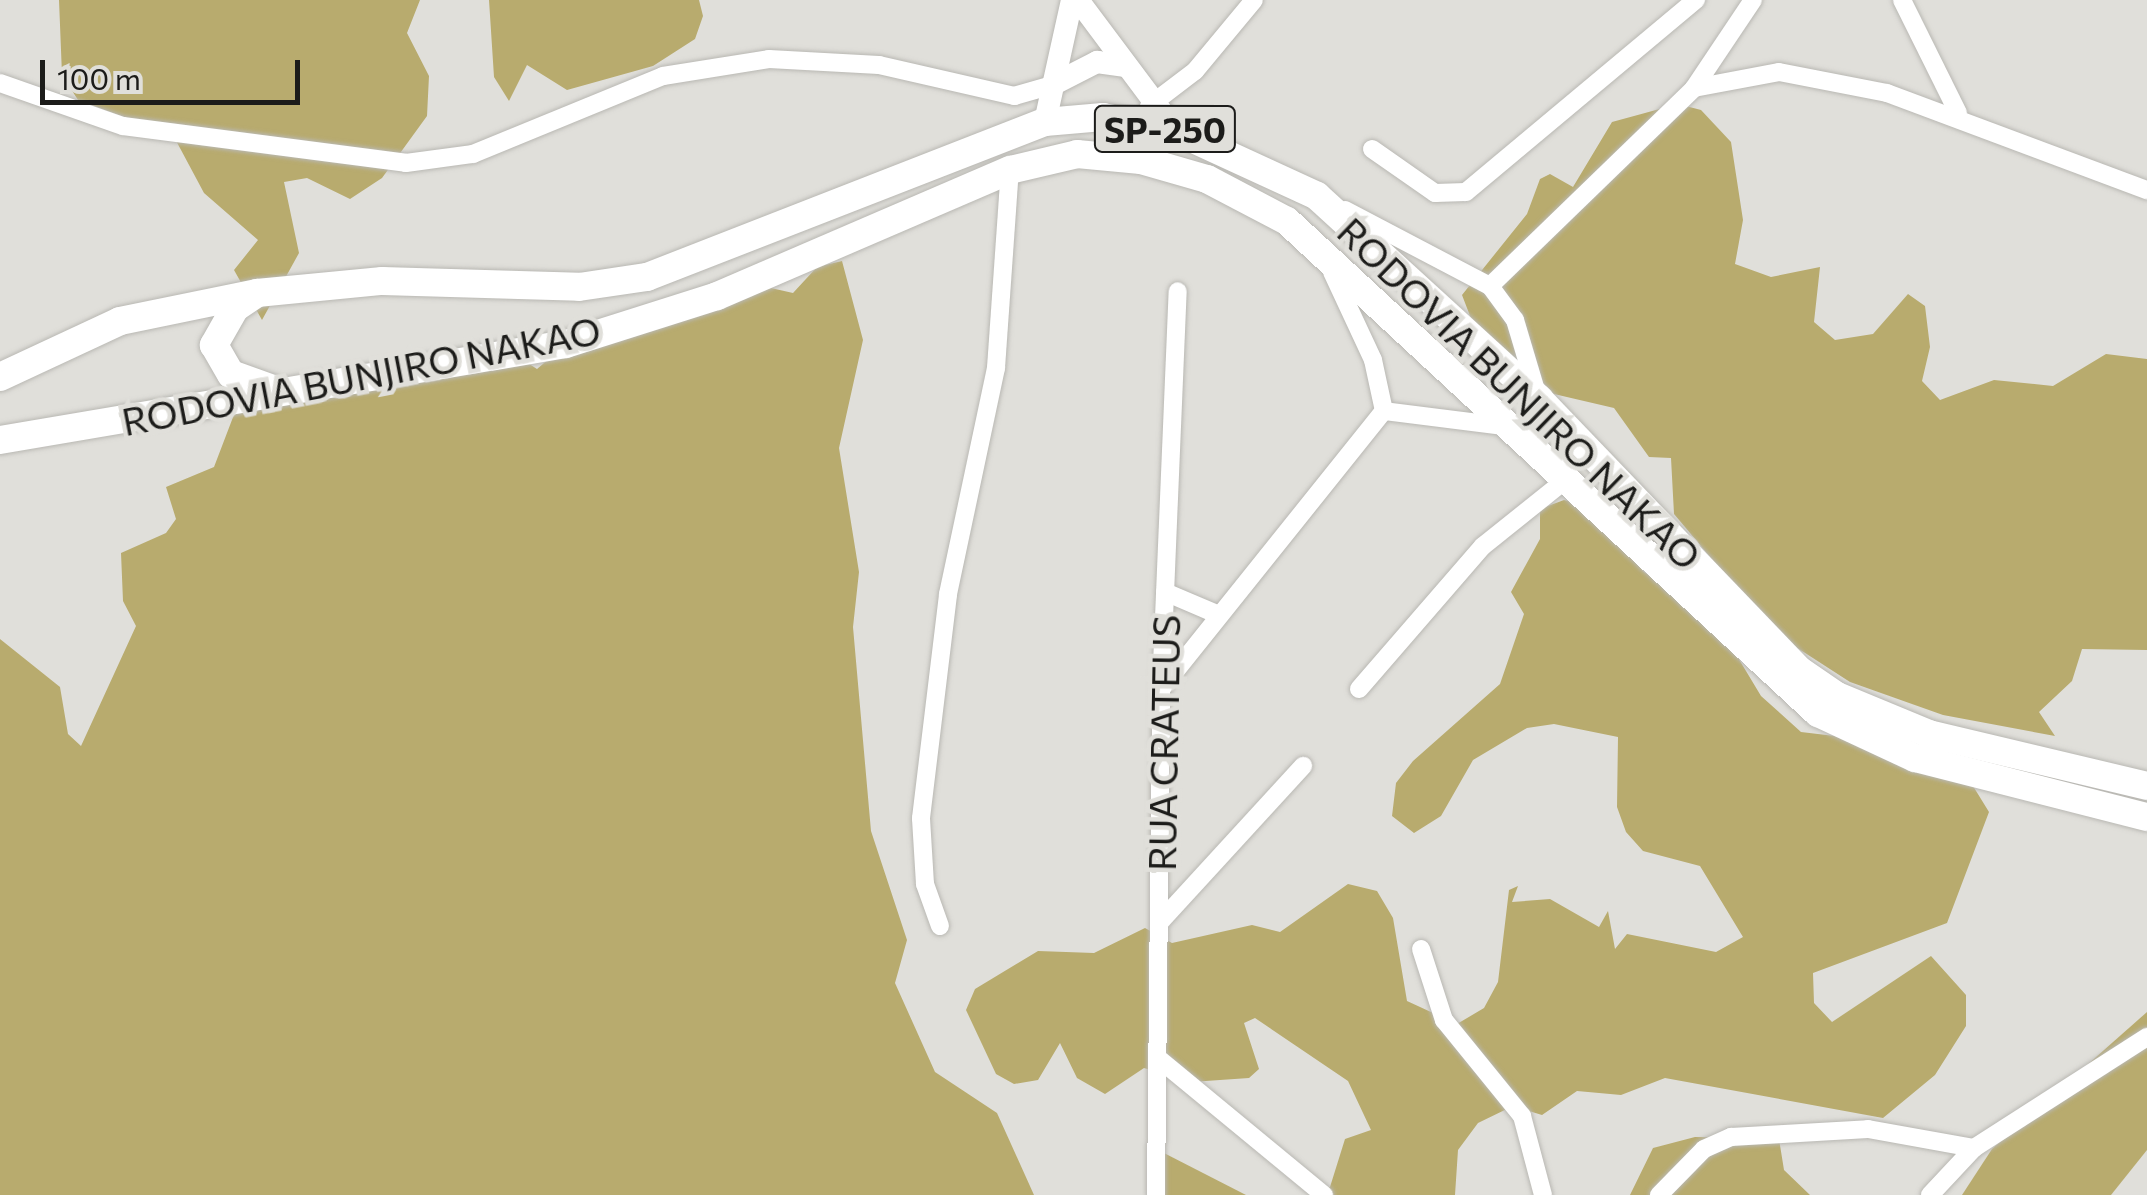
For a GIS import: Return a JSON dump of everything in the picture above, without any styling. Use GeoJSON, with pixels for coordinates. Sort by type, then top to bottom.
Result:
{"type":"FeatureCollection","features":[{"type":"Feature","properties":{"kind":"main road","name":"RODOVIA BUNJIRO NAKAO"},"geometry":{"type":"LineString","coordinates":[[0,377],[120,321],[257,293],[382,280],[580,287],[647,277],[1044,122],[1103,117],[1176,131],[1317,196],[1538,399],[1800,670],[1838,696],[1930,734],[2147,786]]}},
{"type":"Feature","properties":{"kind":"main road","name":"RODOVIA BUNJIRO NAKAO"},"geometry":{"type":"LineString","coordinates":[[0,440],[566,344],[717,296],[1010,170],[1077,154],[1141,160],[1208,180],[1287,221],[1516,427],[1782,688],[1846,732],[2147,816]]}},
{"type":"Feature","properties":{"kind":"main road"},"geometry":{"type":"LineString","coordinates":[[257,293],[235,308],[214,345],[231,374],[286,392]]}},
{"type":"Feature","properties":{"kind":"street"},"geometry":{"type":"LineString","coordinates":[[1075,0],[1126,66],[1149,106],[1176,131]]}},
{"type":"Feature","properties":{"kind":"street"},"geometry":{"type":"LineString","coordinates":[[1044,122],[1075,0]]}},
{"type":"Feature","properties":{"kind":"street"},"geometry":{"type":"LineString","coordinates":[[1149,106],[1195,71],[1254,0]]}},
{"type":"Feature","properties":{"kind":"street"},"geometry":{"type":"LineString","coordinates":[[1372,149],[1435,193],[1466,192],[1696,0]]}},
{"type":"Feature","properties":{"kind":"street"},"geometry":{"type":"LineString","coordinates":[[1490,286],[1694,88],[1753,0]]}},
{"type":"Feature","properties":{"kind":"street"},"geometry":{"type":"LineString","coordinates":[[1902,0],[1958,114]]}},
{"type":"Feature","properties":{"kind":"street"},"geometry":{"type":"LineString","coordinates":[[0,83],[124,126],[406,163],[473,154],[663,76],[752,61],[850,61],[1014,96],[1052,85],[1097,62],[1126,66]]}},
{"type":"Feature","properties":{"kind":"street"},"geometry":{"type":"LineString","coordinates":[[1694,88],[1750,72],[1794,74],[1958,114],[2147,190]]}},
{"type":"Feature","properties":{"kind":"street"},"geometry":{"type":"LineString","coordinates":[[940,926],[925,884],[921,818],[948,594],[996,368],[1010,170]]}},
{"type":"Feature","properties":{"kind":"street"},"geometry":{"type":"LineString","coordinates":[[1317,196],[1490,286],[1515,320],[1538,399]]}},
{"type":"Feature","properties":{"kind":"street"},"geometry":{"type":"LineString","coordinates":[[1287,221],[1350,305],[1384,411]]}},
{"type":"Feature","properties":{"kind":"street","name":"RUA CRATEUS"},"geometry":{"type":"LineString","coordinates":[[1156,1195],[1161,689],[1178,291]]}},
{"type":"Feature","properties":{"kind":"street"},"geometry":{"type":"LineString","coordinates":[[1384,411],[1516,427]]}},
{"type":"Feature","properties":{"kind":"street"},"geometry":{"type":"LineString","coordinates":[[1161,689],[1384,411]]}},
{"type":"Feature","properties":{"kind":"street"},"geometry":{"type":"LineString","coordinates":[[1358,689],[1482,546],[1568,478]]}},
{"type":"Feature","properties":{"kind":"street"},"geometry":{"type":"LineString","coordinates":[[1166,592],[1220,615]]}},
{"type":"Feature","properties":{"kind":"street"},"geometry":{"type":"LineString","coordinates":[[1160,922],[1303,766]]}},
{"type":"Feature","properties":{"kind":"street"},"geometry":{"type":"LineString","coordinates":[[1421,949],[1444,1020],[1522,1116],[1543,1195]]}},
{"type":"Feature","properties":{"kind":"street"},"geometry":{"type":"LineString","coordinates":[[1930,1195],[1974,1148],[2147,1037]]}},
{"type":"Feature","properties":{"kind":"street"},"geometry":{"type":"LineString","coordinates":[[1159,1060],[1324,1195]]}},
{"type":"Feature","properties":{"kind":"street"},"geometry":{"type":"LineString","coordinates":[[1659,1195],[1704,1149],[1730,1136],[1868,1129],[1974,1148]]}},
{"type":"Feature","properties":{"kind":"shaded area"},"geometry":{"type":"Polygon","coordinates":[[[59,0],[420,0],[407,33],[429,76],[427,116],[382,178],[350,199],[307,178],[284,182],[299,253],[262,320],[234,270],[258,240],[204,193],[173,135],[78,100],[62,75],[59,0]]]}},
{"type":"Feature","properties":{"kind":"shaded area"},"geometry":{"type":"Polygon","coordinates":[[[489,0],[699,0],[703,16],[695,39],[653,66],[567,90],[527,65],[509,101],[494,77],[489,0]]]}},
{"type":"Feature","properties":{"kind":"shaded area"},"geometry":{"type":"Polygon","coordinates":[[[1678,104],[1701,110],[1731,142],[1743,220],[1735,264],[1771,277],[1820,267],[1814,322],[1835,340],[1873,334],[1908,294],[1925,306],[1930,347],[1922,381],[1940,400],[1994,380],[2053,386],[2106,354],[2147,359],[2147,650],[2082,649],[2072,681],[2039,712],[2055,736],[1943,715],[1850,682],[1774,633],[1674,514],[1671,458],[1649,457],[1614,408],[1516,385],[1485,355],[1462,295],[1527,214],[1540,179],[1550,174],[1573,187],[1612,122],[1678,104]]]}},
{"type":"Feature","properties":{"kind":"shaded area"},"geometry":{"type":"Polygon","coordinates":[[[842,261],[863,340],[839,448],[859,572],[853,627],[871,831],[907,940],[895,983],[935,1072],[997,1113],[1034,1195],[0,1195],[0,639],[60,687],[68,734],[81,746],[136,626],[123,601],[121,553],[166,533],[176,519],[166,487],[214,467],[235,412],[523,360],[537,369],[557,352],[762,286],[793,293],[817,267],[842,261]]]}},
{"type":"Feature","properties":{"kind":"shaded area"},"geometry":{"type":"Polygon","coordinates":[[[1564,500],[1593,507],[1644,572],[1713,616],[1761,696],[1801,732],[1860,739],[1973,786],[1989,812],[1947,923],[1813,973],[1814,1003],[1832,1022],[1931,956],[1966,995],[1966,1026],[1935,1075],[1883,1118],[1665,1078],[1621,1095],[1577,1091],[1542,1115],[1513,1106],[1478,1123],[1458,1150],[1455,1195],[1319,1195],[1330,1187],[1345,1139],[1371,1130],[1348,1081],[1255,1018],[1244,1023],[1259,1069],[1249,1078],[1191,1082],[1144,1068],[1105,1094],[1077,1078],[1060,1043],[1038,1080],[1014,1084],[996,1074],[966,1010],[975,989],[1038,951],[1094,953],[1145,928],[1172,943],[1252,925],[1280,932],[1348,884],[1377,891],[1393,918],[1407,1001],[1457,1024],[1484,1008],[1498,982],[1509,890],[1518,886],[1512,902],[1550,899],[1599,927],[1608,911],[1615,949],[1627,934],[1716,952],[1743,937],[1700,866],[1643,851],[1626,832],[1617,807],[1618,737],[1554,724],[1527,728],[1473,760],[1441,816],[1414,833],[1392,816],[1396,783],[1413,761],[1500,684],[1524,614],[1511,592],[1540,539],[1540,509],[1564,500]]]}},
{"type":"Feature","properties":{"kind":"shaded area"},"geometry":{"type":"Polygon","coordinates":[[[2147,1012],[2147,1150],[2111,1195],[1962,1195],[1992,1149],[2147,1012]]]}},
{"type":"Feature","properties":{"kind":"shaded area"},"geometry":{"type":"Polygon","coordinates":[[[1695,1137],[1779,1139],[1784,1170],[1810,1195],[1630,1195],[1653,1148],[1695,1137]]]}},
{"type":"Feature","properties":{"kind":"shaded area"},"geometry":{"type":"Polygon","coordinates":[[[1162,1152],[1246,1195],[1156,1195],[1162,1152]]]}}]}
